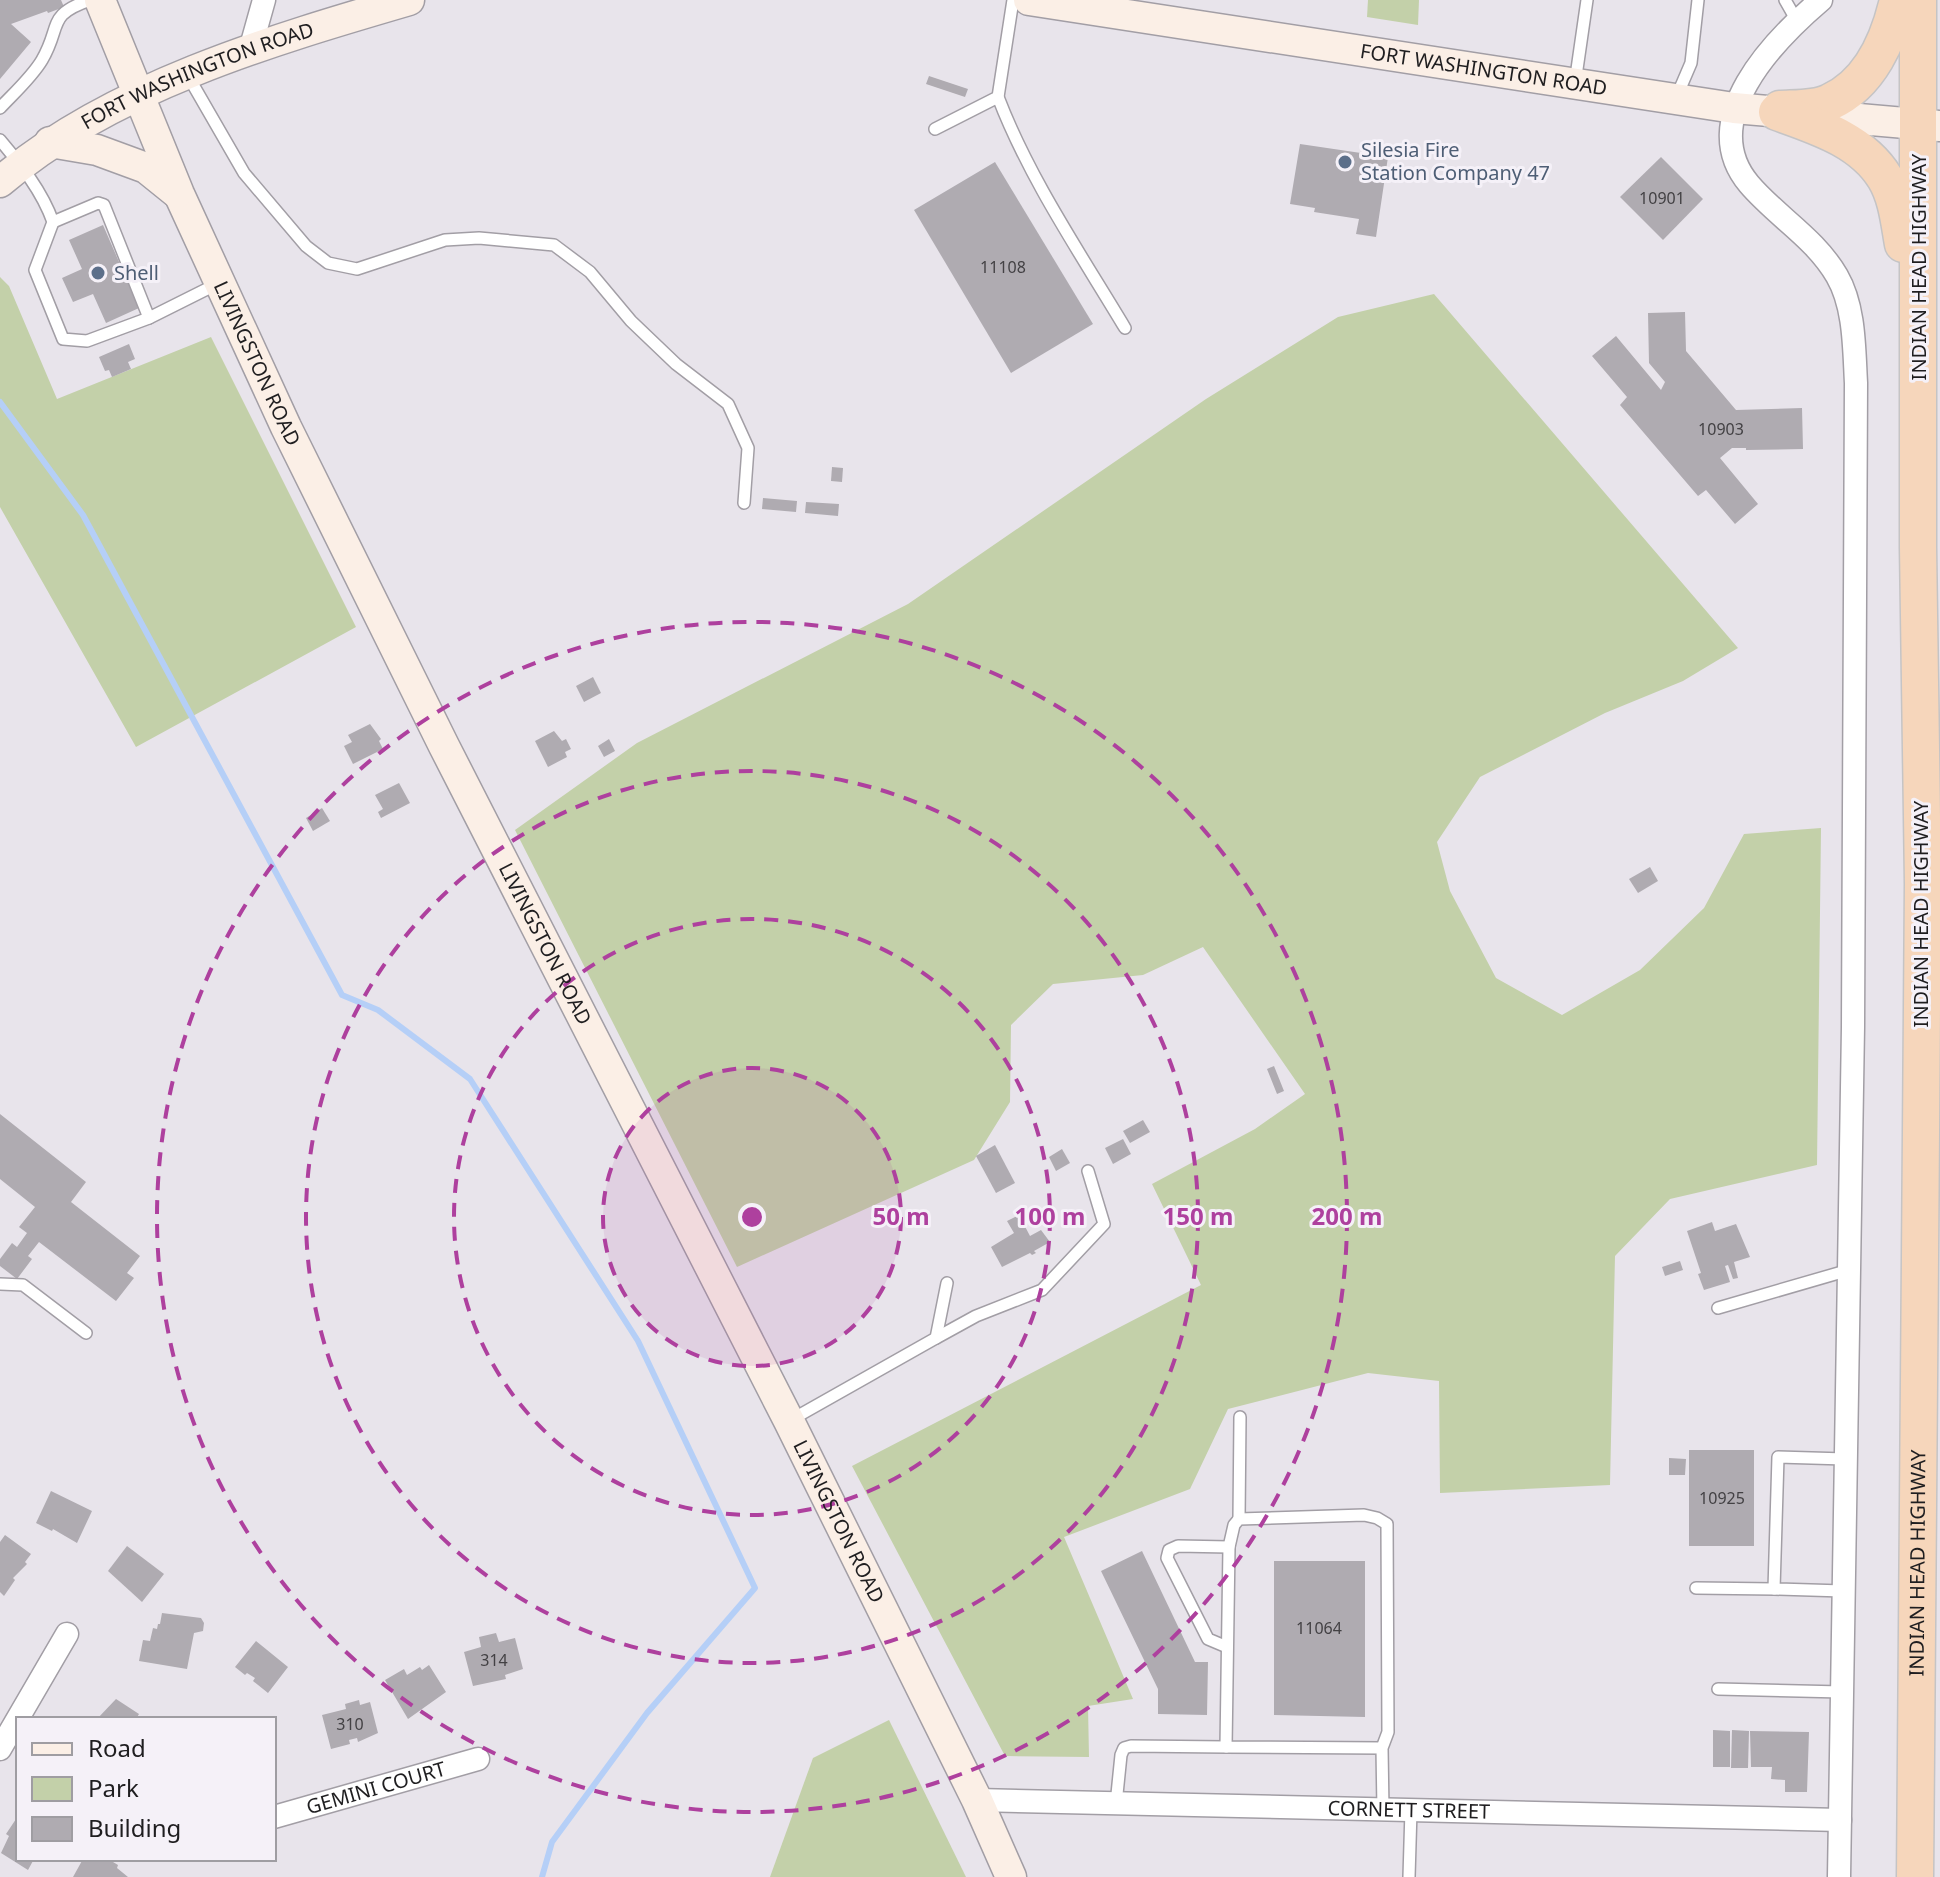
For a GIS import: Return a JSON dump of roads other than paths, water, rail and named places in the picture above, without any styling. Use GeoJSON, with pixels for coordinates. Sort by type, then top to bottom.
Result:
{"type":"FeatureCollection","features":[{"type":"Feature","properties":{"kind":"highway"},"geometry":{"type":"LineString","coordinates":[[1756,110],[1828,104],[1853,89],[1872,64],[1892,28],[1898,0]]}},
{"type":"Feature","properties":{"kind":"highway","name":"INDIAN HEAD HIGHWAY"},"geometry":{"type":"LineString","coordinates":[[1915,1877],[1923,884],[1918,547],[1919,333],[1930,126],[1918,0]]}},
{"type":"Feature","properties":{"kind":"highway"},"geometry":{"type":"LineString","coordinates":[[1756,110],[1847,141],[1886,178],[1896,205],[1919,333]]}},
{"type":"Feature","properties":{"kind":"main road","name":"LIVINGSTON ROAD"},"geometry":{"type":"LineString","coordinates":[[100,0],[179,194],[286,427],[444,746],[789,1421],[977,1800],[1011,1877]]}},
{"type":"Feature","properties":{"kind":"main road","name":"FORT WASHINGTON ROAD"},"geometry":{"type":"LineString","coordinates":[[10,173],[50,142],[87,120],[139,96],[250,50],[409,0]]}},
{"type":"Feature","properties":{"kind":"main road","name":"FORT WASHINGTON ROAD"},"geometry":{"type":"LineString","coordinates":[[1029,0],[1676,99],[1756,110],[1930,126]]}},
{"type":"Feature","properties":{"kind":"main road"},"geometry":{"type":"LineString","coordinates":[[50,142],[97,150],[146,168],[179,194]]}},
{"type":"Feature","properties":{"kind":"street"},"geometry":{"type":"LineString","coordinates":[[250,50],[264,0]]}},
{"type":"Feature","properties":{"kind":"street"},"geometry":{"type":"LineString","coordinates":[[1821,0],[1785,31],[1762,59],[1756,110],[1732,143],[1737,165],[1748,183],[1819,249],[1839,278],[1854,337],[1849,1270],[1839,1877]]}},
{"type":"Feature","properties":{"kind":"street"},"geometry":{"type":"LineString","coordinates":[[23,1717],[67,1634]]}},
{"type":"Feature","properties":{"kind":"street","name":"GEMINI COURT"},"geometry":{"type":"LineString","coordinates":[[276,1816],[478,1759]]}},
{"type":"Feature","properties":{"kind":"street","name":"CORNETT STREET"},"geometry":{"type":"LineString","coordinates":[[977,1800],[1840,1820]]}},
{"type":"Feature","properties":{"kind":"lane"},"geometry":{"type":"LineString","coordinates":[[0,108],[40,63],[57,21],[68,7],[90,0]]}},
{"type":"Feature","properties":{"kind":"lane"},"geometry":{"type":"LineString","coordinates":[[1013,0],[998,97],[1039,183],[1125,328]]}},
{"type":"Feature","properties":{"kind":"lane"},"geometry":{"type":"LineString","coordinates":[[1575,83],[1587,0]]}},
{"type":"Feature","properties":{"kind":"lane"},"geometry":{"type":"LineString","coordinates":[[1676,99],[1691,63],[1698,0]]}},
{"type":"Feature","properties":{"kind":"lane"},"geometry":{"type":"LineString","coordinates":[[1785,0],[1797,21]]}},
{"type":"Feature","properties":{"kind":"lane"},"geometry":{"type":"LineString","coordinates":[[188,75],[244,173],[306,246],[328,263],[357,269],[445,240],[479,238],[554,245],[590,272],[642,332],[676,364],[728,404],[748,448],[744,503]]}},
{"type":"Feature","properties":{"kind":"lane"},"geometry":{"type":"LineString","coordinates":[[935,129],[998,97]]}},
{"type":"Feature","properties":{"kind":"lane"},"geometry":{"type":"LineString","coordinates":[[0,140],[10,173],[47,205],[53,222],[35,270],[63,339],[87,341],[149,318],[219,283]]}},
{"type":"Feature","properties":{"kind":"lane"},"geometry":{"type":"LineString","coordinates":[[53,222],[98,203],[104,205],[149,318]]}},
{"type":"Feature","properties":{"kind":"lane"},"geometry":{"type":"LineString","coordinates":[[789,1421],[976,1316],[1042,1290],[1104,1224],[1088,1171]]}},
{"type":"Feature","properties":{"kind":"lane"},"geometry":{"type":"LineString","coordinates":[[1718,1308],[1849,1270]]}},
{"type":"Feature","properties":{"kind":"lane"},"geometry":{"type":"LineString","coordinates":[[936,1338],[947,1283]]}},
{"type":"Feature","properties":{"kind":"lane"},"geometry":{"type":"LineString","coordinates":[[0,1284],[23,1285],[86,1333]]}},
{"type":"Feature","properties":{"kind":"lane"},"geometry":{"type":"LineString","coordinates":[[1226,1747],[1229,1547],[1234,1525],[1239,1519],[1240,1417]]}},
{"type":"Feature","properties":{"kind":"lane"},"geometry":{"type":"LineString","coordinates":[[1774,1589],[1778,1457],[1845,1459]]}},
{"type":"Feature","properties":{"kind":"lane"},"geometry":{"type":"LineString","coordinates":[[1239,1519],[1364,1515],[1387,1524],[1388,1732],[1382,1748],[1383,1810]]}},
{"type":"Feature","properties":{"kind":"lane"},"geometry":{"type":"LineString","coordinates":[[1227,1647],[1208,1639],[1167,1558],[1169,1550],[1178,1546],[1229,1547]]}},
{"type":"Feature","properties":{"kind":"lane"},"geometry":{"type":"LineString","coordinates":[[1696,1588],[1843,1591]]}},
{"type":"Feature","properties":{"kind":"lane"},"geometry":{"type":"LineString","coordinates":[[1718,1689],[1842,1692]]}},
{"type":"Feature","properties":{"kind":"lane"},"geometry":{"type":"LineString","coordinates":[[1116,1804],[1121,1755],[1124,1748],[1131,1746],[1382,1748]]}},
{"type":"Feature","properties":{"kind":"lane"},"geometry":{"type":"LineString","coordinates":[[1409,1877],[1411,1810]]}},
{"type":"Feature","properties":{"kind":"waterway"},"geometry":{"type":"LineString","coordinates":[[0,402],[83,515],[342,995],[378,1010],[470,1079],[638,1341],[755,1588],[647,1713],[552,1842],[542,1877]]}},
{"type":"Feature","properties":{"kind":"place","name":"Silesia Fire Station Company 47"},"geometry":{"type":"Point","coordinates":[1345,162]}},
{"type":"Feature","properties":{"kind":"place","name":"Shell"},"geometry":{"type":"Point","coordinates":[98,273]}}]}
